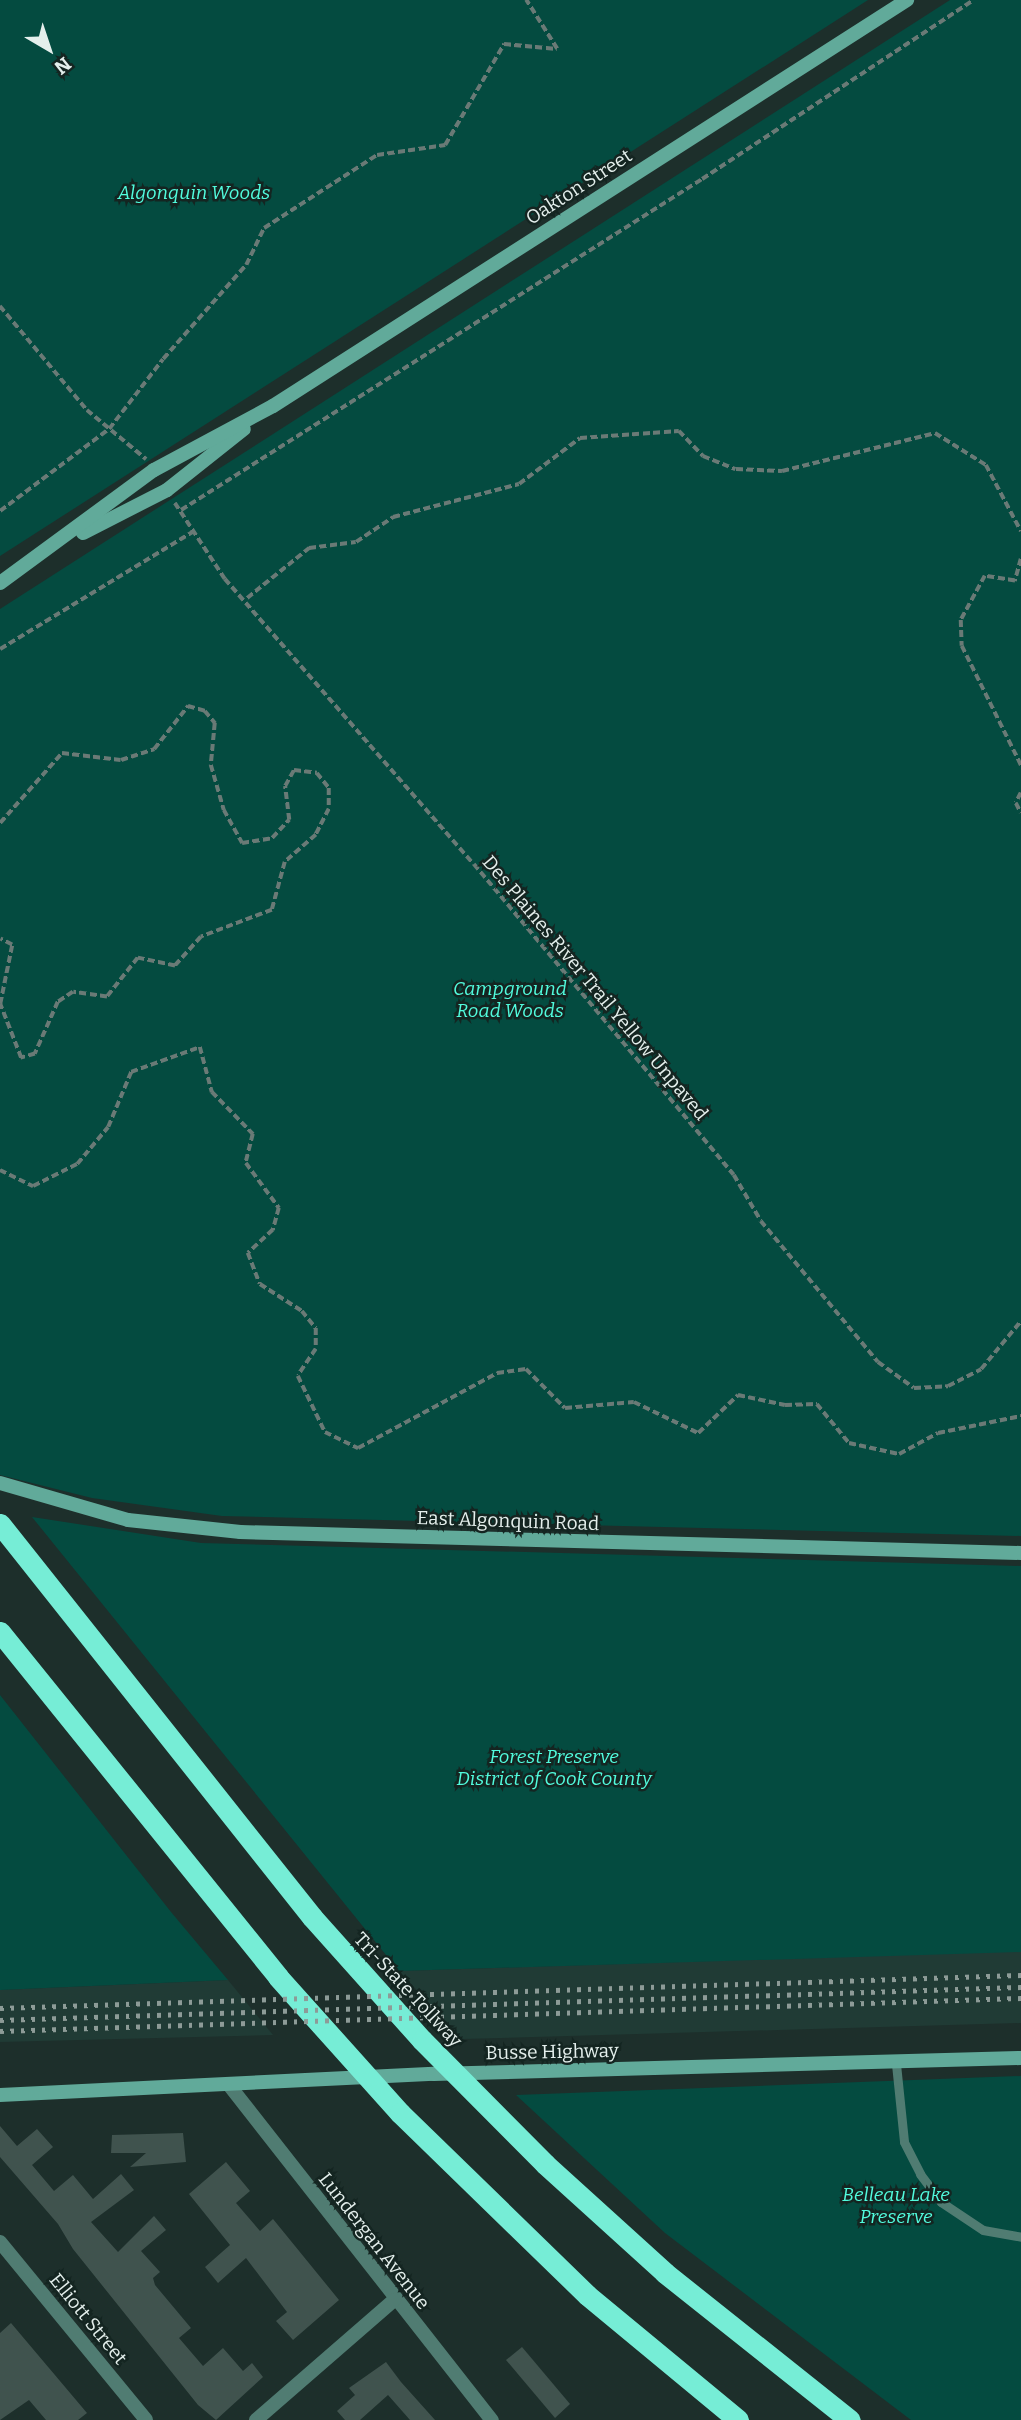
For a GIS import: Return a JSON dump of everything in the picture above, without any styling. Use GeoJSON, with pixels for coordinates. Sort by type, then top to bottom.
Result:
{"type":"FeatureCollection","features":[{"type":"Feature","properties":{"kind":"highway","name":"Tri-State Tollway"},"geometry":{"type":"LineString","coordinates":[[0,1524],[312,1917],[413,2031],[545,2164],[665,2273],[850,2420]]}},
{"type":"Feature","properties":{"kind":"highway"},"geometry":{"type":"LineString","coordinates":[[0,1632],[232,1921],[332,2037],[456,2169],[587,2295],[738,2420]]}},
{"type":"Feature","properties":{"kind":"main road","name":"Oakton Street"},"geometry":{"type":"LineString","coordinates":[[0,583],[50,550],[154,470],[273,406],[907,0]]}},
{"type":"Feature","properties":{"kind":"main road","name":"Oakton Street"},"geometry":{"type":"LineString","coordinates":[[50,550],[167,490],[273,406]]}},
{"type":"Feature","properties":{"kind":"main road","name":"East Algonquin Road"},"geometry":{"type":"LineString","coordinates":[[0,1483],[128,1520],[240,1532],[1021,1553]]}},
{"type":"Feature","properties":{"kind":"main road","name":"Busse Highway"},"geometry":{"type":"LineString","coordinates":[[0,2095],[433,2074],[896,2064],[1021,2058]]}},
{"type":"Feature","properties":{"kind":"street","name":"Lundergan Avenue"},"geometry":{"type":"LineString","coordinates":[[229,2085],[394,2300],[492,2420]]}},
{"type":"Feature","properties":{"kind":"street","name":"Elliott Street"},"geometry":{"type":"LineString","coordinates":[[0,2242],[146,2420]]}},
{"type":"Feature","properties":{"kind":"street"},"geometry":{"type":"LineString","coordinates":[[256,2420],[394,2300]]}},
{"type":"Feature","properties":{"kind":"lane"},"geometry":{"type":"LineString","coordinates":[[896,2064],[904,2142],[920,2174],[941,2202],[983,2230],[1021,2237]]}},
{"type":"Feature","properties":{"kind":"path"},"geometry":{"type":"LineString","coordinates":[[0,511],[109,429],[163,359],[246,265],[264,229],[377,155],[445,145],[504,44],[557,49],[526,0]]}},
{"type":"Feature","properties":{"kind":"path"},"geometry":{"type":"LineString","coordinates":[[180,510],[782,128],[974,0]]}},
{"type":"Feature","properties":{"kind":"path"},"geometry":{"type":"LineString","coordinates":[[0,306],[87,410],[149,461]]}},
{"type":"Feature","properties":{"kind":"path"},"geometry":{"type":"LineString","coordinates":[[247,599],[309,548],[356,542],[393,517],[519,484],[580,438],[679,430],[704,456],[736,469],[782,471],[935,433],[986,465],[1021,531]]}},
{"type":"Feature","properties":{"kind":"path","name":"Des Plaines River Trail Yellow Unpaved"},"geometry":{"type":"LineString","coordinates":[[173,499],[225,579],[247,599],[734,1175],[761,1221],[877,1362],[914,1388],[948,1385],[981,1369],[1021,1321]]}},
{"type":"Feature","properties":{"kind":"path"},"geometry":{"type":"LineString","coordinates":[[0,649],[194,531]]}},
{"type":"Feature","properties":{"kind":"path"},"geometry":{"type":"LineString","coordinates":[[1021,559],[1016,582],[985,576],[961,621],[962,646],[1021,765]]}},
{"type":"Feature","properties":{"kind":"path"},"geometry":{"type":"LineString","coordinates":[[0,823],[62,753],[121,760],[154,749],[188,706],[205,711],[215,723],[211,765],[224,810],[242,843],[272,838],[289,820],[285,786],[294,770],[317,773],[329,788],[329,809],[316,835],[285,862],[272,910],[201,937],[175,966],[138,958],[107,997],[73,992],[58,1002],[35,1054],[21,1058],[0,1004],[12,945],[0,939]]}},
{"type":"Feature","properties":{"kind":"path"},"geometry":{"type":"LineString","coordinates":[[1021,793],[1016,803],[1021,813]]}},
{"type":"Feature","properties":{"kind":"path"},"geometry":{"type":"LineString","coordinates":[[0,1170],[33,1186],[77,1164],[108,1127],[131,1072],[200,1047],[212,1092],[253,1134],[246,1163],[279,1208],[273,1230],[248,1253],[260,1284],[302,1311],[316,1328],[316,1349],[298,1376],[324,1432],[358,1448],[497,1373],[526,1369],[565,1408],[634,1402],[698,1433],[738,1395],[785,1405],[817,1404],[849,1443],[899,1454],[938,1433],[1021,1416]]}},
{"type":"Feature","properties":{"kind":"shaded area"},"geometry":{"type":"Polygon","coordinates":[[[1021,1951],[1021,2023],[462,2039],[399,1971],[1021,1951]]]}},
{"type":"Feature","properties":{"kind":"shaded area"},"geometry":{"type":"Polygon","coordinates":[[[228,1980],[273,2035],[0,2042],[0,1990],[228,1980]]]}},
{"type":"Feature","properties":{"kind":"green space","name":"Algonquin Woods"},"geometry":{"type":"Polygon","coordinates":[[[0,0],[868,0],[0,556],[0,0]]]}},
{"type":"Feature","properties":{"kind":"green space","name":"Campground Road Woods"},"geometry":{"type":"Polygon","coordinates":[[[950,0],[1021,0],[1021,1536],[222,1516],[92,1498],[0,1475],[0,609],[950,0]]]}},
{"type":"Feature","properties":{"kind":"green space","name":"Forest Preserve District of Cook County"},"geometry":{"type":"Polygon","coordinates":[[[32,1517],[201,1543],[1021,1566],[1021,1952],[399,1971],[32,1517]]]}},
{"type":"Feature","properties":{"kind":"green space"},"geometry":{"type":"Polygon","coordinates":[[[0,1695],[171,1912],[228,1980],[0,1990],[0,1695]]]}},
{"type":"Feature","properties":{"kind":"green space","name":"Belleau Lake Preserve"},"geometry":{"type":"Polygon","coordinates":[[[1021,2076],[1021,2420],[911,2420],[665,2233],[516,2095],[1021,2076]]]}},
{"type":"Feature","properties":{"kind":"building"},"geometry":{"type":"Polygon","coordinates":[[[0,2126],[17,2146],[37,2129],[53,2147],[32,2165],[54,2191],[73,2175],[93,2199],[121,2174],[134,2190],[91,2222],[118,2252],[154,2216],[166,2230],[141,2251],[160,2272],[153,2278],[155,2285],[191,2328],[179,2338],[203,2366],[223,2348],[243,2371],[252,2363],[263,2377],[216,2420],[198,2405],[73,2249],[58,2224],[0,2157],[0,2126]]]}},
{"type":"Feature","properties":{"kind":"building"},"geometry":{"type":"Polygon","coordinates":[[[183,2133],[186,2162],[130,2167],[146,2153],[111,2153],[112,2135],[183,2133]]]}},
{"type":"Feature","properties":{"kind":"building"},"geometry":{"type":"Polygon","coordinates":[[[226,2162],[250,2191],[236,2203],[260,2231],[273,2219],[339,2300],[293,2340],[276,2321],[287,2312],[246,2258],[218,2283],[205,2267],[230,2245],[189,2194],[226,2162]]]}},
{"type":"Feature","properties":{"kind":"building"},"geometry":{"type":"Polygon","coordinates":[[[11,2323],[87,2413],[78,2420],[46,2420],[29,2400],[0,2420],[0,2333],[11,2323]]]}},
{"type":"Feature","properties":{"kind":"building"},"geometry":{"type":"Polygon","coordinates":[[[522,2347],[570,2404],[555,2418],[506,2360],[522,2347]]]}},
{"type":"Feature","properties":{"kind":"building"},"geometry":{"type":"Polygon","coordinates":[[[386,2362],[435,2420],[410,2420],[388,2395],[360,2420],[345,2420],[337,2411],[355,2395],[349,2388],[386,2362]]]}},
{"type":"Feature","properties":{"kind":"railway"},"geometry":{"type":"LineString","coordinates":[[0,2008],[1021,1975]]}},
{"type":"Feature","properties":{"kind":"railway"},"geometry":{"type":"LineString","coordinates":[[0,2020],[1021,1987]]}},
{"type":"Feature","properties":{"kind":"railway"},"geometry":{"type":"LineString","coordinates":[[0,2031],[1021,1998]]}}]}
